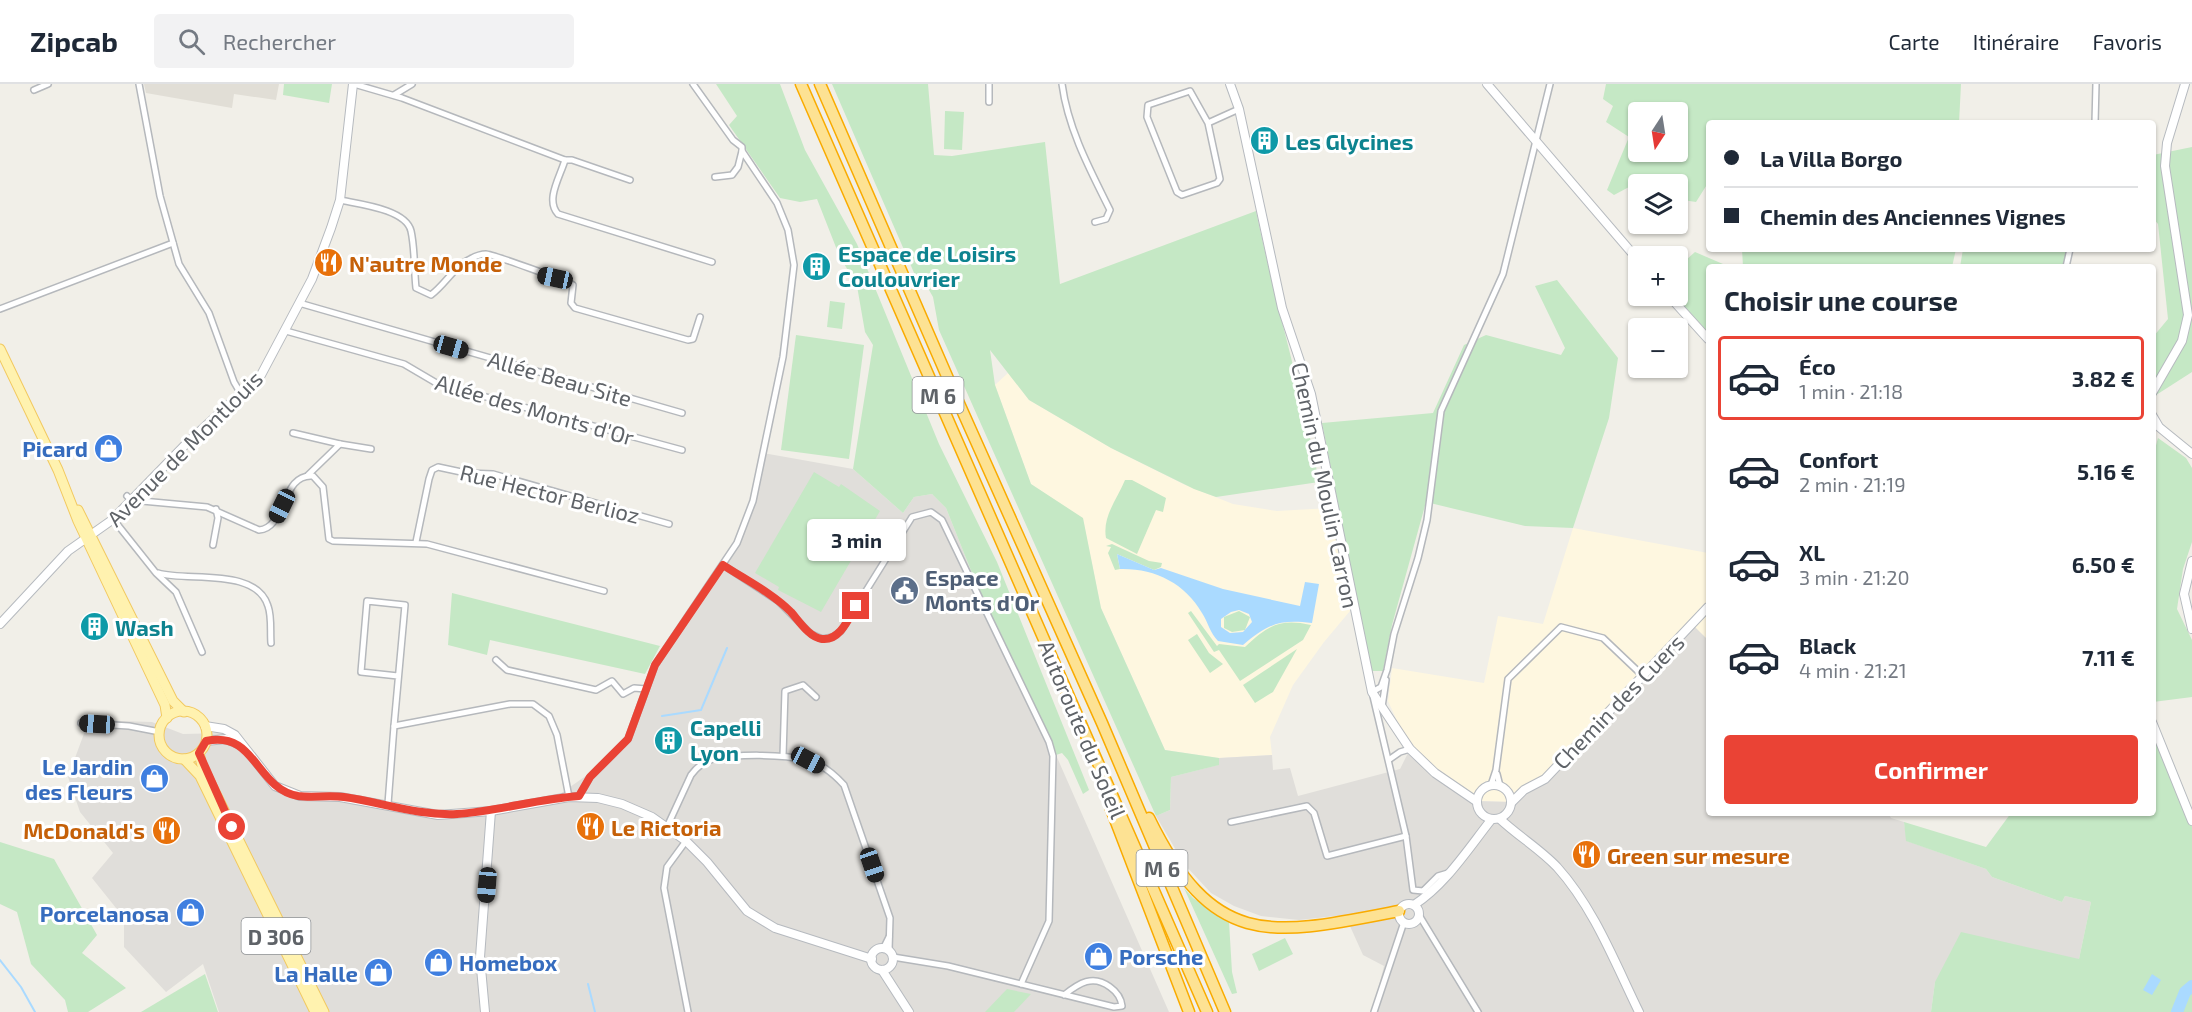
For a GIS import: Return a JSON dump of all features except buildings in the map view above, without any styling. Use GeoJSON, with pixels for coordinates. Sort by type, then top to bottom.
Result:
{"type":"FeatureCollection","features":[{"type":"Feature","properties":{"kind":"highway","name":"Autoroute du Soleil"},"geometry":{"type":"LineString","coordinates":[[801,84],[1207,1012]]}},
{"type":"Feature","properties":{"kind":"highway","name":"Autoroute du Soleil"},"geometry":{"type":"LineString","coordinates":[[820,84],[953,390],[1102,723],[1225,1012]]}},
{"type":"Feature","properties":{"kind":"highway"},"geometry":{"type":"LineString","coordinates":[[1102,723],[1168,856],[1184,880],[1212,906],[1246,922],[1284,928],[1336,924],[1399,911]]}},
{"type":"Feature","properties":{"kind":"highway"},"geometry":{"type":"LineString","coordinates":[[1093,755],[1120,836],[1189,1012]]}},
{"type":"Feature","properties":{"kind":"main road"},"geometry":{"type":"LineString","coordinates":[[0,349],[165,705],[167,718],[160,732],[164,750],[174,757],[184,759],[199,753],[206,741],[205,726],[196,716],[184,712],[172,701],[94,548]]}},
{"type":"Feature","properties":{"kind":"main road"},"geometry":{"type":"LineString","coordinates":[[60,476],[83,519],[89,537]]}},
{"type":"Feature","properties":{"kind":"main road"},"geometry":{"type":"LineString","coordinates":[[167,718],[184,712]]}},
{"type":"Feature","properties":{"kind":"main road","name":"D 306"},"geometry":{"type":"LineString","coordinates":[[199,753],[264,895],[324,1012]]}},
{"type":"Feature","properties":{"kind":"main road","name":"D 306"},"geometry":{"type":"LineString","coordinates":[[184,759],[200,776],[315,1012]]}},
{"type":"Feature","properties":{"kind":"street"},"geometry":{"type":"LineString","coordinates":[[34,90],[48,84]]}},
{"type":"Feature","properties":{"kind":"street"},"geometry":{"type":"LineString","coordinates":[[139,84],[160,196],[183,274],[210,313],[234,382],[241,394]]}},
{"type":"Feature","properties":{"kind":"street"},"geometry":{"type":"LineString","coordinates":[[353,84],[394,95],[565,160],[572,160],[630,180]]}},
{"type":"Feature","properties":{"kind":"street","name":"Avenue de Montlouis"},"geometry":{"type":"LineString","coordinates":[[0,624],[68,551],[113,519],[129,498],[261,375],[286,331],[317,267],[340,200],[353,84]]}},
{"type":"Feature","properties":{"kind":"street"},"geometry":{"type":"LineString","coordinates":[[394,95],[412,84]]}},
{"type":"Feature","properties":{"kind":"street"},"geometry":{"type":"LineString","coordinates":[[579,796],[590,777],[628,739],[660,658],[723,565],[746,526],[783,357],[794,279],[793,253],[782,213],[768,187],[742,151],[742,147],[733,140],[693,84]]}},
{"type":"Feature","properties":{"kind":"street"},"geometry":{"type":"LineString","coordinates":[[989,84],[989,102]]}},
{"type":"Feature","properties":{"kind":"street"},"geometry":{"type":"LineString","coordinates":[[1062,84],[1065,104],[1076,138],[1110,210],[1106,219],[1095,222]]}},
{"type":"Feature","properties":{"kind":"street","name":"Chemin du Moulin Carron"},"geometry":{"type":"LineString","coordinates":[[1230,84],[1239,109],[1282,308],[1311,394],[1372,692],[1390,759],[1406,836],[1412,888],[1415,892],[1423,891],[1438,876],[1448,873]]}},
{"type":"Feature","properties":{"kind":"street"},"geometry":{"type":"LineString","coordinates":[[1487,84],[1628,249]]}},
{"type":"Feature","properties":{"kind":"street"},"geometry":{"type":"LineString","coordinates":[[1382,708],[1390,653],[1427,520],[1441,411],[1503,274],[1550,84]]}},
{"type":"Feature","properties":{"kind":"street"},"geometry":{"type":"LineString","coordinates":[[2095,120],[2096,84]]}},
{"type":"Feature","properties":{"kind":"street"},"geometry":{"type":"LineString","coordinates":[[2156,386],[2182,341],[2188,315],[2165,166],[2167,143],[2185,84]]}},
{"type":"Feature","properties":{"kind":"street"},"geometry":{"type":"LineString","coordinates":[[1190,91],[1208,123],[1220,179],[1217,183],[1182,195],[1177,192],[1147,117],[1148,105],[1190,91]]}},
{"type":"Feature","properties":{"kind":"street"},"geometry":{"type":"LineString","coordinates":[[1208,123],[1239,109]]}},
{"type":"Feature","properties":{"kind":"street"},"geometry":{"type":"LineString","coordinates":[[715,177],[732,175],[738,167],[742,151]]}},
{"type":"Feature","properties":{"kind":"street"},"geometry":{"type":"LineString","coordinates":[[565,160],[552,201],[552,208],[558,214],[712,262]]}},
{"type":"Feature","properties":{"kind":"street"},"geometry":{"type":"LineString","coordinates":[[340,200],[379,208],[399,216],[405,222],[411,229],[416,288],[431,295],[444,286],[458,267],[471,258],[486,254],[543,275],[567,280],[573,285],[571,303],[575,308],[688,340],[693,339],[700,317]]}},
{"type":"Feature","properties":{"kind":"street"},"geometry":{"type":"LineString","coordinates":[[0,309],[173,243]]}},
{"type":"Feature","properties":{"kind":"street","name":"Allée Beau Site"},"geometry":{"type":"LineString","coordinates":[[299,303],[682,413]]}},
{"type":"Feature","properties":{"kind":"street"},"geometry":{"type":"LineString","coordinates":[[1678,306],[1706,337]]}},
{"type":"Feature","properties":{"kind":"street","name":"Allée des Monts d'Or"},"geometry":{"type":"LineString","coordinates":[[286,331],[404,364],[438,384],[682,450]]}},
{"type":"Feature","properties":{"kind":"street"},"geometry":{"type":"LineString","coordinates":[[2156,423],[2192,454]]}},
{"type":"Feature","properties":{"kind":"street"},"geometry":{"type":"LineString","coordinates":[[293,433],[371,449]]}},
{"type":"Feature","properties":{"kind":"street"},"geometry":{"type":"LineString","coordinates":[[129,498],[216,509],[259,530],[266,529],[273,523],[297,479],[312,474],[340,444]]}},
{"type":"Feature","properties":{"kind":"street","name":"Rue Hector Berlioz"},"geometry":{"type":"LineString","coordinates":[[416,542],[432,470],[446,466],[466,473],[493,474],[669,524]]}},
{"type":"Feature","properties":{"kind":"street"},"geometry":{"type":"LineString","coordinates":[[306,475],[318,479],[323,488],[329,539],[416,542],[604,591]]}},
{"type":"Feature","properties":{"kind":"street"},"geometry":{"type":"LineString","coordinates":[[213,545],[218,518],[216,509]]}},
{"type":"Feature","properties":{"kind":"street"},"geometry":{"type":"LineString","coordinates":[[723,565],[778,601],[811,634],[822,639],[833,637],[841,631],[912,517],[931,512],[942,520],[1049,742],[1053,756],[1050,921],[1021,984]]}},
{"type":"Feature","properties":{"kind":"street"},"geometry":{"type":"LineString","coordinates":[[113,519],[156,573],[176,592],[202,652]]}},
{"type":"Feature","properties":{"kind":"street"},"geometry":{"type":"LineString","coordinates":[[2192,561],[2184,594],[2192,629]]}},
{"type":"Feature","properties":{"kind":"street"},"geometry":{"type":"LineString","coordinates":[[156,573],[172,578],[231,580],[244,583],[258,591],[268,605],[271,643]]}},
{"type":"Feature","properties":{"kind":"street"},"geometry":{"type":"LineString","coordinates":[[388,804],[405,605],[367,601],[361,672],[398,676]]}},
{"type":"Feature","properties":{"kind":"street","name":"Chemin des Cuers"},"geometry":{"type":"LineString","coordinates":[[1512,802],[1524,790],[1545,778],[1706,609]]}},
{"type":"Feature","properties":{"kind":"street"},"geometry":{"type":"LineString","coordinates":[[1476,801],[1480,792],[1491,785],[1496,770],[1508,679],[1561,627],[1603,638],[1642,676]]}},
{"type":"Feature","properties":{"kind":"street"},"geometry":{"type":"LineString","coordinates":[[496,660],[507,670],[596,690],[612,681],[623,694],[634,688],[646,689]]}},
{"type":"Feature","properties":{"kind":"street"},"geometry":{"type":"LineString","coordinates":[[1387,670],[1381,687],[1372,692],[1382,708],[1410,749],[1435,773],[1476,801],[1487,818]]}},
{"type":"Feature","properties":{"kind":"street"},"geometry":{"type":"LineString","coordinates":[[783,756],[785,691],[803,685],[816,697]]}},
{"type":"Feature","properties":{"kind":"street"},"geometry":{"type":"LineString","coordinates":[[394,726],[510,704],[533,704],[549,716],[557,735],[569,797]]}},
{"type":"Feature","properties":{"kind":"street"},"geometry":{"type":"LineString","coordinates":[[81,723],[129,726],[160,732]]}},
{"type":"Feature","properties":{"kind":"street"},"geometry":{"type":"LineString","coordinates":[[205,726],[224,729],[235,735],[275,786],[288,794],[340,797],[438,814],[491,811],[579,796],[622,804],[667,826],[686,841],[707,862],[747,911],[775,928],[873,956],[888,952],[948,966],[1064,995],[1114,1007],[1122,1006],[1121,999],[1115,990],[1103,981],[1092,980],[1077,984],[1064,995]]}},
{"type":"Feature","properties":{"kind":"street"},"geometry":{"type":"LineString","coordinates":[[2156,732],[2192,821]]}},
{"type":"Feature","properties":{"kind":"street"},"geometry":{"type":"LineString","coordinates":[[206,741],[226,739],[242,746]]}},
{"type":"Feature","properties":{"kind":"street"},"geometry":{"type":"LineString","coordinates":[[1390,759],[1410,749]]}},
{"type":"Feature","properties":{"kind":"street"},"geometry":{"type":"LineString","coordinates":[[667,826],[687,781],[703,763],[718,758],[783,756],[808,760],[833,773],[844,785],[890,918],[891,929],[885,969],[909,1012]]}},
{"type":"Feature","properties":{"kind":"street"},"geometry":{"type":"LineString","coordinates":[[1496,770],[1502,787],[1512,802],[1503,817]]}},
{"type":"Feature","properties":{"kind":"street"},"geometry":{"type":"LineString","coordinates":[[1491,785],[1524,790]]}},
{"type":"Feature","properties":{"kind":"street"},"geometry":{"type":"LineString","coordinates":[[1456,786],[1480,792]]}},
{"type":"Feature","properties":{"kind":"street"},"geometry":{"type":"LineString","coordinates":[[1232,822],[1307,807],[1314,813],[1327,856],[1406,836]]}},
{"type":"Feature","properties":{"kind":"street"},"geometry":{"type":"LineString","coordinates":[[485,1012],[479,965],[491,811]]}},
{"type":"Feature","properties":{"kind":"street"},"geometry":{"type":"LineString","coordinates":[[1487,818],[1503,817]]}},
{"type":"Feature","properties":{"kind":"street"},"geometry":{"type":"LineString","coordinates":[[1503,817],[1557,868],[1581,899],[1639,1012]]}},
{"type":"Feature","properties":{"kind":"street"},"geometry":{"type":"LineString","coordinates":[[1404,922],[1413,923],[1417,910],[1427,895],[1477,842],[1487,818]]}},
{"type":"Feature","properties":{"kind":"street"},"geometry":{"type":"LineString","coordinates":[[686,841],[667,867],[664,888],[688,1012]]}},
{"type":"Feature","properties":{"kind":"street"},"geometry":{"type":"LineString","coordinates":[[1374,1012],[1404,922],[1399,911],[1405,904],[1417,910],[1478,1012]]}},
{"type":"Feature","properties":{"kind":"street"},"geometry":{"type":"LineString","coordinates":[[873,956],[874,966],[885,969]]}},
{"type":"Feature","properties":{"kind":"shaded area"},"geometry":{"type":"Polygon","coordinates":[[[144,84],[279,84],[276,100],[234,94],[232,108],[146,93],[144,84]]]}},
{"type":"Feature","properties":{"kind":"shaded area"},"geometry":{"type":"Polygon","coordinates":[[[1008,373],[1029,400],[1111,448],[1183,484],[1233,504],[1277,511],[1330,508],[1350,611],[1293,685],[1270,737],[1272,755],[1219,758],[1165,750],[1101,608],[1083,519],[1031,484],[995,385],[1008,373]]]}},
{"type":"Feature","properties":{"kind":"shaded area"},"geometry":{"type":"Polygon","coordinates":[[[763,453],[853,469],[903,513],[914,497],[932,494],[946,508],[980,593],[1056,755],[1169,1012],[219,1012],[203,964],[166,992],[124,947],[124,918],[92,878],[113,853],[80,812],[68,777],[89,720],[152,722],[183,734],[226,733],[288,793],[388,804],[440,816],[553,799],[624,749],[631,739],[661,659],[711,587],[743,531],[763,453]]]}},
{"type":"Feature","properties":{"kind":"shaded area"},"geometry":{"type":"Polygon","coordinates":[[[1573,528],[1706,553],[1706,638],[1695,628],[1559,764],[1512,802],[1476,801],[1410,749],[1388,701],[1392,668],[1484,683],[1498,616],[1543,624],[1573,528]]]}},
{"type":"Feature","properties":{"kind":"shaded area"},"geometry":{"type":"Polygon","coordinates":[[[1695,627],[1706,638],[1706,816],[1890,816],[1904,822],[1907,841],[1986,869],[1992,877],[2062,902],[2065,896],[2091,902],[2079,959],[1935,982],[1931,1012],[1372,1012],[1384,966],[1363,955],[1345,915],[1299,920],[1261,916],[1234,906],[1211,893],[1184,864],[1156,816],[1170,810],[1171,777],[1218,765],[1219,758],[1272,755],[1273,770],[1290,768],[1298,796],[1400,769],[1410,749],[1476,801],[1512,802],[1535,786],[1643,676],[1695,627]]]}},
{"type":"Feature","properties":{"kind":"green space"},"geometry":{"type":"Polygon","coordinates":[[[284,84],[332,84],[329,103],[283,95],[284,84]]]}},
{"type":"Feature","properties":{"kind":"green space"},"geometry":{"type":"Polygon","coordinates":[[[716,84],[780,84],[805,150],[857,244],[939,444],[997,562],[1089,790],[1083,794],[1068,760],[1062,753],[1056,755],[980,593],[946,508],[932,494],[914,497],[903,513],[853,469],[873,345],[865,332],[857,286],[839,255],[817,199],[800,202],[780,198],[729,125],[737,116],[716,84]]]}},
{"type":"Feature","properties":{"kind":"green space"},"geometry":{"type":"Polygon","coordinates":[[[832,84],[928,84],[934,155],[952,156],[1045,142],[1060,284],[1256,211],[1319,482],[1216,497],[1194,489],[1111,448],[1029,400],[990,350],[995,385],[1031,484],[1083,518],[1101,608],[1165,750],[1219,758],[1219,765],[1171,777],[1170,810],[1156,816],[939,330],[933,297],[925,283],[918,282],[832,84]]]}},
{"type":"Feature","properties":{"kind":"green space"},"geometry":{"type":"Polygon","coordinates":[[[1606,84],[1961,84],[1959,120],[1706,120],[1706,186],[1696,202],[1688,201],[1688,174],[1628,174],[1628,188],[1614,195],[1607,190],[1628,139],[1628,162],[1688,162],[1688,102],[1628,102],[1628,136],[1606,122],[1613,106],[1603,99],[1606,84]]]}},
{"type":"Feature","properties":{"kind":"green space"},"geometry":{"type":"Polygon","coordinates":[[[945,111],[964,112],[962,150],[944,149],[945,111]]]}},
{"type":"Feature","properties":{"kind":"green space"},"geometry":{"type":"Polygon","coordinates":[[[2192,147],[2192,372],[2156,395],[2156,333],[2168,319],[2156,222],[2156,154],[2192,147]]]}},
{"type":"Feature","properties":{"kind":"green space"},"geometry":{"type":"Polygon","coordinates":[[[1695,252],[1723,264],[1706,264],[1706,330],[1684,306],[1688,306],[1688,258],[1695,252]]]}},
{"type":"Feature","properties":{"kind":"green space"},"geometry":{"type":"Polygon","coordinates":[[[1742,252],[1955,252],[1953,264],[1743,264],[1742,252]]]}},
{"type":"Feature","properties":{"kind":"green space"},"geometry":{"type":"Polygon","coordinates":[[[1962,252],[2069,252],[2065,264],[1960,264],[1962,252]]]}},
{"type":"Feature","properties":{"kind":"green space"},"geometry":{"type":"Polygon","coordinates":[[[1557,280],[1618,358],[1609,418],[1573,528],[1525,526],[1426,502],[1392,625],[1383,671],[1371,671],[1322,423],[1433,413],[1464,345],[1486,335],[1561,355],[1565,348],[1535,286],[1557,280]]]}},
{"type":"Feature","properties":{"kind":"green space"},"geometry":{"type":"Polygon","coordinates":[[[830,301],[845,303],[842,329],[827,327],[830,301]]]}},
{"type":"Feature","properties":{"kind":"green space"},"geometry":{"type":"Polygon","coordinates":[[[796,335],[864,345],[849,459],[781,450],[796,335]]]}},
{"type":"Feature","properties":{"kind":"green space"},"geometry":{"type":"Polygon","coordinates":[[[2158,438],[2186,458],[2192,468],[2192,542],[2183,569],[2177,609],[2192,640],[2192,697],[2156,702],[2156,445],[2158,438]]]}},
{"type":"Feature","properties":{"kind":"green space"},"geometry":{"type":"Polygon","coordinates":[[[814,472],[839,487],[841,484],[880,511],[821,612],[778,590],[779,587],[755,573],[814,472]]]}},
{"type":"Feature","properties":{"kind":"green space"},"geometry":{"type":"Polygon","coordinates":[[[1125,480],[1132,480],[1166,498],[1163,512],[1156,510],[1137,554],[1106,538],[1108,515],[1125,480]]]}},
{"type":"Feature","properties":{"kind":"green space"},"geometry":{"type":"Polygon","coordinates":[[[1112,544],[1149,561],[1162,563],[1161,567],[1154,570],[1117,554],[1120,569],[1115,570],[1108,553],[1111,547],[1106,546],[1112,544]]]}},
{"type":"Feature","properties":{"kind":"green space"},"geometry":{"type":"Polygon","coordinates":[[[452,593],[660,646],[645,674],[490,640],[487,655],[448,645],[452,593]]]}},
{"type":"Feature","properties":{"kind":"green space"},"geometry":{"type":"Polygon","coordinates":[[[1191,611],[1217,646],[1219,644],[1245,647],[1268,629],[1282,623],[1311,625],[1303,640],[1240,681],[1219,650],[1214,652],[1188,613],[1191,611]]]}},
{"type":"Feature","properties":{"kind":"green space"},"geometry":{"type":"Polygon","coordinates":[[[1239,611],[1250,617],[1245,630],[1232,632],[1224,628],[1224,617],[1239,611]]]}},
{"type":"Feature","properties":{"kind":"green space"},"geometry":{"type":"Polygon","coordinates":[[[1197,634],[1209,653],[1223,664],[1210,673],[1188,640],[1197,634]]]}},
{"type":"Feature","properties":{"kind":"green space"},"geometry":{"type":"Polygon","coordinates":[[[1297,649],[1273,692],[1255,703],[1243,685],[1297,649]]]}},
{"type":"Feature","properties":{"kind":"green space"},"geometry":{"type":"Polygon","coordinates":[[[2156,730],[2192,821],[2192,1012],[1931,1012],[1935,982],[1961,932],[2079,959],[2091,902],[2065,896],[2062,902],[1992,877],[1986,869],[1906,841],[1904,822],[1986,847],[2009,816],[2156,816],[2156,730]]]}},
{"type":"Feature","properties":{"kind":"green space"},"geometry":{"type":"Polygon","coordinates":[[[0,842],[54,859],[97,935],[82,953],[126,988],[88,1012],[68,1012],[65,1000],[31,964],[17,912],[0,904],[0,842]]]}},
{"type":"Feature","properties":{"kind":"green space"},"geometry":{"type":"Polygon","coordinates":[[[1184,888],[1193,898],[1229,922],[1232,972],[1237,993],[1232,994],[1184,888]]]}},
{"type":"Feature","properties":{"kind":"green space"},"geometry":{"type":"Polygon","coordinates":[[[1285,938],[1293,954],[1259,971],[1252,954],[1285,938]]]}},
{"type":"Feature","properties":{"kind":"green space"},"geometry":{"type":"Polygon","coordinates":[[[205,974],[218,1012],[141,1012],[205,974]]]}},
{"type":"Feature","properties":{"kind":"green space"},"geometry":{"type":"Polygon","coordinates":[[[1007,989],[1031,994],[1014,1012],[985,1012],[1007,989]]]}},
{"type":"Feature","properties":{"kind":"water"},"geometry":{"type":"Polygon","coordinates":[[[1117,554],[1154,570],[1161,568],[1223,589],[1300,606],[1305,582],[1319,584],[1312,623],[1291,622],[1274,625],[1243,645],[1218,641],[1195,602],[1187,593],[1167,579],[1145,571],[1120,569],[1117,554]],[[1239,610],[1231,612],[1221,619],[1221,627],[1230,633],[1243,632],[1252,622],[1249,614],[1239,610]]]}},
{"type":"Feature","properties":{"kind":"water"},"geometry":{"type":"Polygon","coordinates":[[[2152,974],[2161,980],[2152,995],[2143,990],[2152,974]]]}},
{"type":"Feature","properties":{"kind":"waterway"},"geometry":{"type":"LineString","coordinates":[[662,716],[701,710],[727,648]]}},
{"type":"Feature","properties":{"kind":"waterway"},"geometry":{"type":"LineString","coordinates":[[0,960],[21,987],[35,1012]]}},
{"type":"Feature","properties":{"kind":"waterway"},"geometry":{"type":"LineString","coordinates":[[588,984],[595,1012]]}},
{"type":"Feature","properties":{"kind":"waterway"},"geometry":{"type":"LineString","coordinates":[[2177,1012],[2185,992],[2192,986]]}},
{"type":"Feature","properties":{"kind":"place","name":"Les Glycines"},"geometry":{"type":"Point","coordinates":[1264,141]}},
{"type":"Feature","properties":{"kind":"place","name":"N'autre Monde"},"geometry":{"type":"Point","coordinates":[328,263]}},
{"type":"Feature","properties":{"kind":"place","name":"Espace de Loisirs Coulouvrier"},"geometry":{"type":"Point","coordinates":[817,266]}},
{"type":"Feature","properties":{"kind":"place","name":"Picard"},"geometry":{"type":"Point","coordinates":[109,448]}},
{"type":"Feature","properties":{"kind":"place","name":"Espace Monts d'Or"},"geometry":{"type":"Point","coordinates":[904,590]}},
{"type":"Feature","properties":{"kind":"place","name":"Wash"},"geometry":{"type":"Point","coordinates":[94,627]}},
{"type":"Feature","properties":{"kind":"place","name":"Capelli Lyon"},"geometry":{"type":"Point","coordinates":[669,740]}},
{"type":"Feature","properties":{"kind":"place","name":"Le Jardin des Fleurs"},"geometry":{"type":"Point","coordinates":[154,779]}},
{"type":"Feature","properties":{"kind":"place","name":"Le Rictoria"},"geometry":{"type":"Point","coordinates":[590,827]}},
{"type":"Feature","properties":{"kind":"place","name":"McDonald's"},"geometry":{"type":"Point","coordinates":[166,830]}},
{"type":"Feature","properties":{"kind":"place","name":"Green sur mesure"},"geometry":{"type":"Point","coordinates":[1586,855]}},
{"type":"Feature","properties":{"kind":"place","name":"Porcelanosa"},"geometry":{"type":"Point","coordinates":[190,913]}},
{"type":"Feature","properties":{"kind":"place","name":"Porsche"},"geometry":{"type":"Point","coordinates":[1098,956]}},
{"type":"Feature","properties":{"kind":"place","name":"Homebox"},"geometry":{"type":"Point","coordinates":[438,962]}},
{"type":"Feature","properties":{"kind":"place","name":"La Halle"},"geometry":{"type":"Point","coordinates":[379,973]}},
{"type":"Feature","properties":{"kind":"route"},"geometry":{"type":"LineString","coordinates":[[232,827],[202,766],[199,753],[206,741],[217,738],[226,739],[242,746],[275,786],[288,794],[300,796],[340,797],[438,814],[491,811],[579,796],[594,772],[615,755],[628,739],[655,665],[723,565],[778,601],[811,634],[822,639],[833,637],[841,631],[856,606]]}}]}
